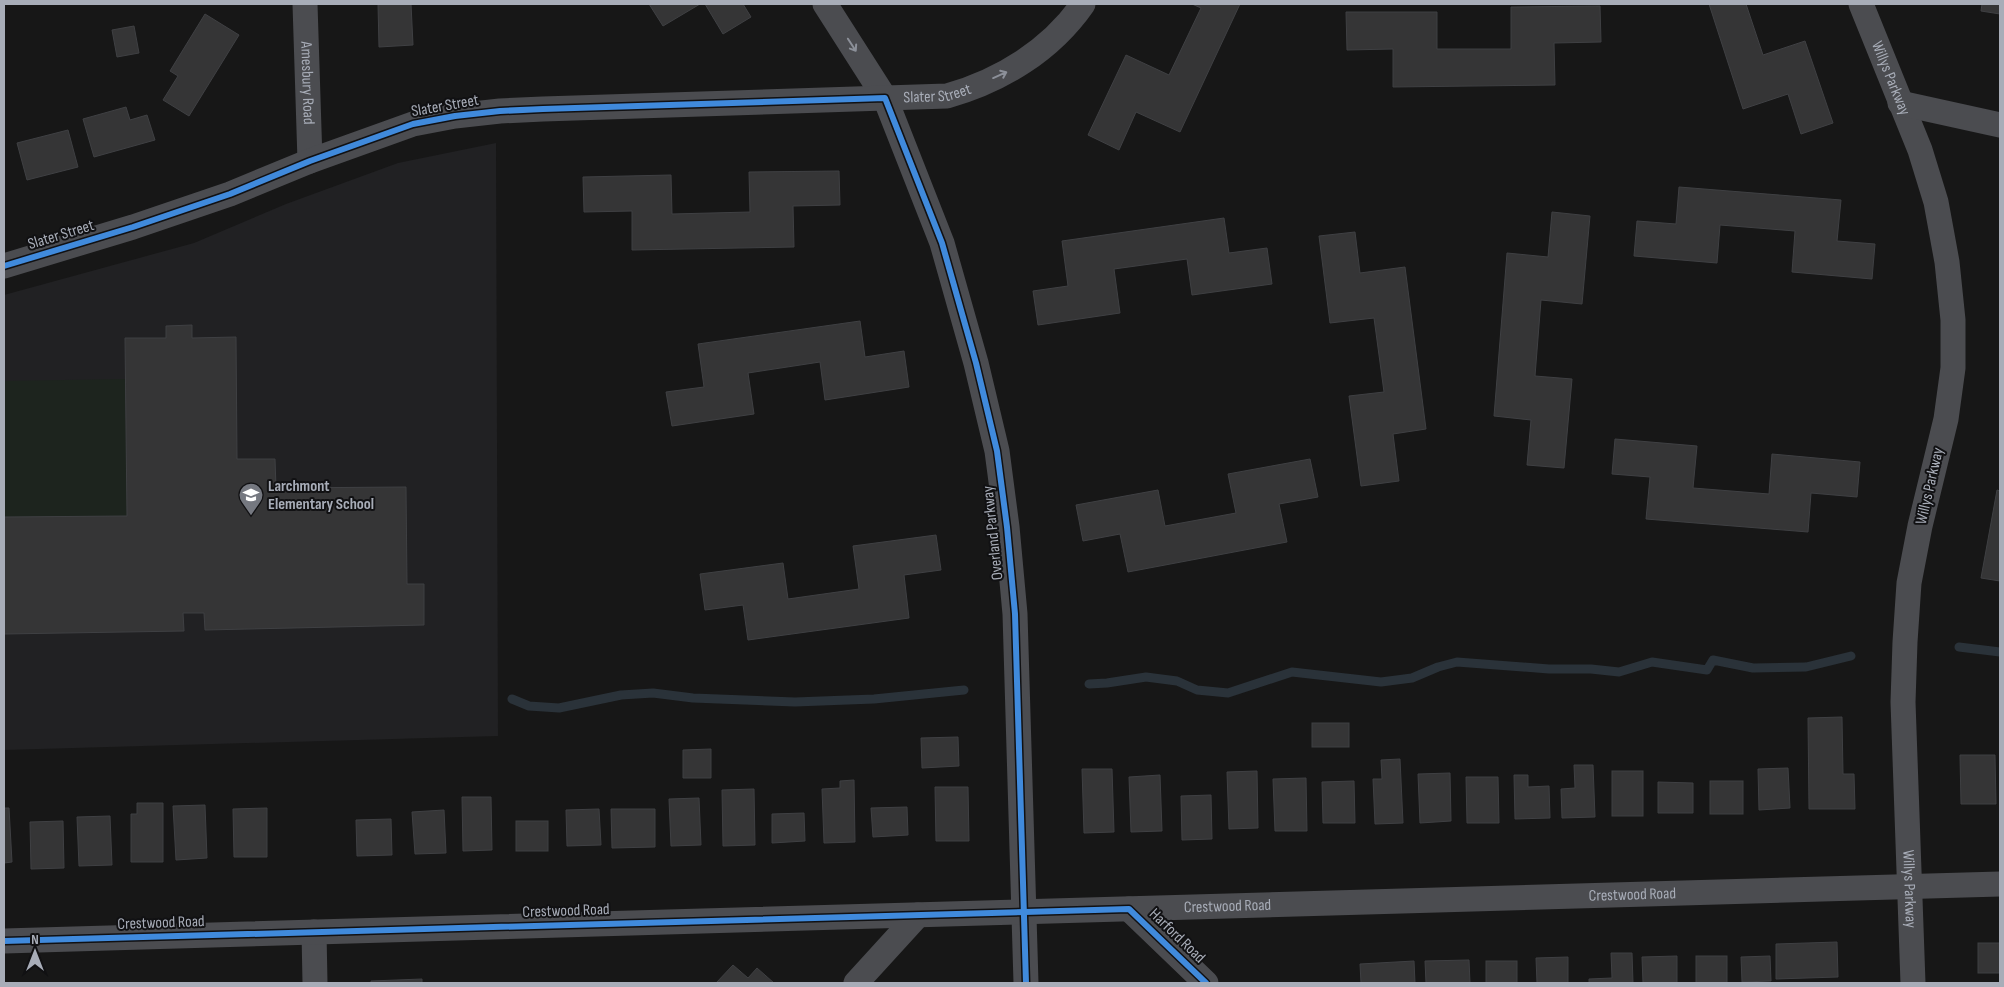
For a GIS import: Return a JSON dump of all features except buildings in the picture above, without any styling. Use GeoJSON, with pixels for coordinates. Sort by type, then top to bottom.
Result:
{"type":"FeatureCollection","features":[{"type":"Feature","properties":{"kind":"street","name":"Amesbury Road"},"geometry":{"type":"LineString","coordinates":[[304,4],[310,161]]}},
{"type":"Feature","properties":{"kind":"street","name":"Overland Parkway"},"geometry":{"type":"LineString","coordinates":[[825,4],[885,98],[942,243],[976,363],[997,451],[1007,527],[1015,614],[1026,983]]}},
{"type":"Feature","properties":{"kind":"street","name":"Slater Street"},"geometry":{"type":"LineString","coordinates":[[4,266],[133,228],[230,194],[310,161],[413,124],[455,116],[482,112],[543,109],[947,96],[962,92],[1007,72],[1046,46],[1065,28],[1084,4]]}},
{"type":"Feature","properties":{"kind":"street","name":"Willys Parkway"},"geometry":{"type":"LineString","coordinates":[[1861,4],[1920,150],[1936,202],[1947,262],[1953,320],[1953,368],[1946,419],[1920,526],[1910,583],[1905,642],[1903,702],[1913,983]]}},
{"type":"Feature","properties":{"kind":"street"},"geometry":{"type":"LineString","coordinates":[[1900,103],[2000,125]]}},
{"type":"Feature","properties":{"kind":"street","name":"Crestwood Road"},"geometry":{"type":"LineString","coordinates":[[4,941],[2000,884]]}},
{"type":"Feature","properties":{"kind":"street","name":"Harford Road"},"geometry":{"type":"LineString","coordinates":[[1129,908],[1206,983]]}},
{"type":"Feature","properties":{"kind":"street"},"geometry":{"type":"LineString","coordinates":[[856,983],[918,914]]}},
{"type":"Feature","properties":{"kind":"street"},"geometry":{"type":"LineString","coordinates":[[314,932],[316,983]]}},
{"type":"Feature","properties":{"kind":"shaded area","name":"Larchmont Elementary School"},"geometry":{"type":"Polygon","coordinates":[[[496,143],[498,736],[4,750],[4,295],[194,243],[286,204],[398,163],[496,143]]]}},
{"type":"Feature","properties":{"kind":"shaded area"},"geometry":{"type":"Polygon","coordinates":[[[125,379],[127,516],[4,517],[4,381],[125,379]]]}},
{"type":"Feature","properties":{"kind":"waterway"},"geometry":{"type":"LineString","coordinates":[[1959,647],[2000,652]]}},
{"type":"Feature","properties":{"kind":"waterway"},"geometry":{"type":"LineString","coordinates":[[1089,684],[1146,677],[1177,681],[1197,690],[1228,693],[1292,672],[1381,682],[1412,678],[1438,667],[1457,662],[1619,672],[1652,662],[1707,670],[1713,660],[1753,668],[1806,667],[1851,656]]}},
{"type":"Feature","properties":{"kind":"waterway"},"geometry":{"type":"LineString","coordinates":[[512,699],[529,706],[559,708],[621,695],[653,693],[693,698],[795,702],[874,699],[964,690]]}},
{"type":"Feature","properties":{"kind":"cycle path"},"geometry":{"type":"LineString","coordinates":[[4,266],[133,227],[230,194],[310,161],[413,124],[455,116],[500,111],[885,98],[942,243],[976,363],[997,451],[1007,527],[1015,614],[1026,983]]}},
{"type":"Feature","properties":{"kind":"cycle path"},"geometry":{"type":"LineString","coordinates":[[4,941],[1129,909],[1206,983]]}},
{"type":"Feature","properties":{"kind":"place","name":"Larchmont Elementary School"},"geometry":{"type":"Point","coordinates":[251,516]}}]}
